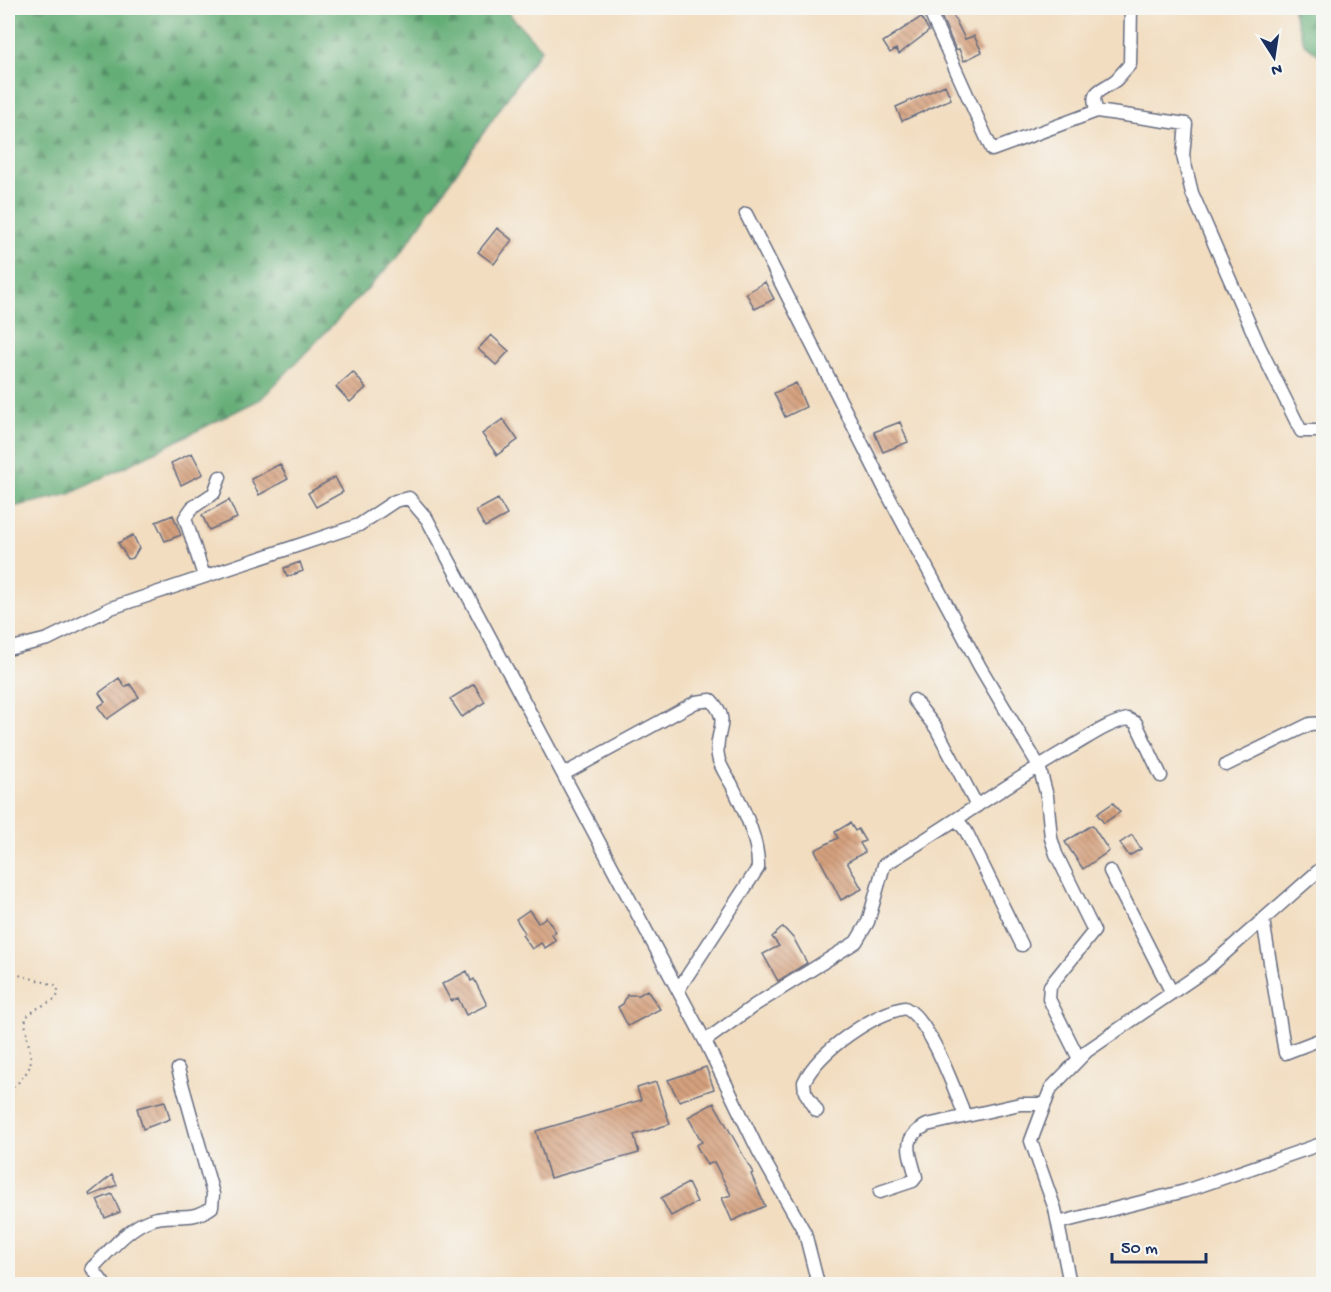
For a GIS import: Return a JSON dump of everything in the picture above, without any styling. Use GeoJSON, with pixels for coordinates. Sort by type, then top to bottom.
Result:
{"type":"FeatureCollection","features":[{"type":"Feature","properties":{"kind":"street"},"geometry":{"type":"LineString","coordinates":[[928,8],[992,150],[1097,111],[1186,124],[1183,156],[1192,193],[1259,346],[1301,431],[1323,431]]}},
{"type":"Feature","properties":{"kind":"street"},"geometry":{"type":"LineString","coordinates":[[1097,111],[1093,101],[1094,95],[1116,80],[1130,64],[1131,8]]}},
{"type":"Feature","properties":{"kind":"street"},"geometry":{"type":"LineString","coordinates":[[746,214],[888,495],[981,667],[1039,765],[1047,796],[1051,838],[1056,854],[1094,930],[1050,987],[1050,999],[1079,1059]]}},
{"type":"Feature","properties":{"kind":"street"},"geometry":{"type":"LineString","coordinates":[[204,576],[185,518],[192,508],[214,493],[220,477]]}},
{"type":"Feature","properties":{"kind":"street"},"geometry":{"type":"LineString","coordinates":[[8,649],[48,639],[111,608],[359,525],[395,501],[409,498],[427,519],[705,1041],[758,1150],[805,1233],[818,1284]]}},
{"type":"Feature","properties":{"kind":"street"},"geometry":{"type":"LineString","coordinates":[[564,774],[696,702],[711,700],[720,710],[723,729],[717,755],[745,811],[759,855],[758,868],[678,990]]}},
{"type":"Feature","properties":{"kind":"street"},"geometry":{"type":"LineString","coordinates":[[914,700],[936,728],[977,806]]}},
{"type":"Feature","properties":{"kind":"street"},"geometry":{"type":"LineString","coordinates":[[705,1041],[755,1005],[856,942],[868,922],[884,865],[958,820],[1039,765],[1113,723],[1128,719],[1136,723],[1161,776]]}},
{"type":"Feature","properties":{"kind":"street"},"geometry":{"type":"LineString","coordinates":[[1226,765],[1310,724],[1323,723]]}},
{"type":"Feature","properties":{"kind":"street"},"geometry":{"type":"LineString","coordinates":[[958,820],[1022,945]]}},
{"type":"Feature","properties":{"kind":"street"},"geometry":{"type":"LineString","coordinates":[[1070,1284],[1058,1223],[1031,1141],[1051,1088],[1079,1059],[1208,968],[1323,866]]}},
{"type":"Feature","properties":{"kind":"street"},"geometry":{"type":"LineString","coordinates":[[1110,871],[1172,993]]}},
{"type":"Feature","properties":{"kind":"street"},"geometry":{"type":"LineString","coordinates":[[1263,920],[1285,1053],[1323,1038]]}},
{"type":"Feature","properties":{"kind":"street"},"geometry":{"type":"LineString","coordinates":[[817,1111],[805,1092],[804,1082],[825,1055],[878,1018],[890,1011],[905,1008],[919,1018],[933,1043],[965,1115]]}},
{"type":"Feature","properties":{"kind":"street"},"geometry":{"type":"LineString","coordinates":[[104,1284],[92,1268],[135,1227],[151,1219],[189,1218],[201,1215],[212,1207],[213,1194],[178,1069]]}},
{"type":"Feature","properties":{"kind":"street"},"geometry":{"type":"LineString","coordinates":[[880,1192],[913,1181],[916,1177],[908,1145],[914,1132],[927,1125],[1020,1104],[1045,1104]]}},
{"type":"Feature","properties":{"kind":"street"},"geometry":{"type":"LineString","coordinates":[[1058,1223],[1185,1191],[1323,1143]]}},
{"type":"Feature","properties":{"kind":"path"},"geometry":{"type":"LineString","coordinates":[[8,972],[55,985],[58,992],[57,998],[26,1017],[24,1029],[32,1061],[29,1070],[8,1094]]}},
{"type":"Feature","properties":{"kind":"green space"},"geometry":{"type":"Polygon","coordinates":[[[8,8],[504,8],[541,49],[398,257],[261,399],[70,494],[8,508],[8,8]]]}},
{"type":"Feature","properties":{"kind":"green space"},"geometry":{"type":"Polygon","coordinates":[[[1292,8],[1323,8],[1323,58],[1304,43],[1292,8]]]}},
{"type":"Feature","properties":{"kind":"building"},"geometry":{"type":"Polygon","coordinates":[[[951,11],[965,39],[974,36],[982,52],[964,61],[959,49],[956,50],[941,16],[951,11]]]}},
{"type":"Feature","properties":{"kind":"building"},"geometry":{"type":"Polygon","coordinates":[[[921,17],[929,31],[899,54],[896,49],[890,53],[883,42],[921,17]]]}},
{"type":"Feature","properties":{"kind":"building"},"geometry":{"type":"Polygon","coordinates":[[[945,85],[951,99],[902,121],[896,107],[945,85]]]}},
{"type":"Feature","properties":{"kind":"building"},"geometry":{"type":"Polygon","coordinates":[[[497,228],[512,240],[494,264],[478,252],[497,228]]]}},
{"type":"Feature","properties":{"kind":"building"},"geometry":{"type":"Polygon","coordinates":[[[765,282],[774,299],[755,309],[746,293],[765,282]]]}},
{"type":"Feature","properties":{"kind":"building"},"geometry":{"type":"Polygon","coordinates":[[[491,335],[509,351],[496,365],[478,349],[491,335]]]}},
{"type":"Feature","properties":{"kind":"building"},"geometry":{"type":"Polygon","coordinates":[[[353,372],[366,388],[350,402],[336,387],[353,372]]]}},
{"type":"Feature","properties":{"kind":"building"},"geometry":{"type":"Polygon","coordinates":[[[796,383],[806,407],[785,417],[774,393],[796,383]]]}},
{"type":"Feature","properties":{"kind":"building"},"geometry":{"type":"Polygon","coordinates":[[[503,419],[518,440],[497,455],[482,434],[503,419]]]}},
{"type":"Feature","properties":{"kind":"building"},"geometry":{"type":"Polygon","coordinates":[[[900,422],[908,442],[883,452],[874,432],[900,422]]]}},
{"type":"Feature","properties":{"kind":"building"},"geometry":{"type":"Polygon","coordinates":[[[192,453],[203,474],[181,485],[171,463],[192,453]]]}},
{"type":"Feature","properties":{"kind":"building"},"geometry":{"type":"Polygon","coordinates":[[[280,464],[288,479],[259,495],[251,479],[280,464]]]}},
{"type":"Feature","properties":{"kind":"building"},"geometry":{"type":"Polygon","coordinates":[[[335,477],[343,492],[316,507],[308,493],[335,477]]]}},
{"type":"Feature","properties":{"kind":"building"},"geometry":{"type":"Polygon","coordinates":[[[498,499],[507,515],[485,527],[476,511],[498,499]]]}},
{"type":"Feature","properties":{"kind":"building"},"geometry":{"type":"Polygon","coordinates":[[[229,500],[237,518],[209,530],[202,515],[229,500]]]}},
{"type":"Feature","properties":{"kind":"building"},"geometry":{"type":"Polygon","coordinates":[[[173,515],[181,535],[165,541],[156,522],[173,515]]]}},
{"type":"Feature","properties":{"kind":"building"},"geometry":{"type":"Polygon","coordinates":[[[133,535],[139,548],[133,558],[128,559],[118,543],[133,535]]]}},
{"type":"Feature","properties":{"kind":"building"},"geometry":{"type":"Polygon","coordinates":[[[300,562],[303,571],[287,577],[284,568],[300,562]]]}},
{"type":"Feature","properties":{"kind":"building"},"geometry":{"type":"Polygon","coordinates":[[[119,678],[125,687],[130,684],[139,697],[107,719],[98,707],[105,702],[99,693],[119,678]]]}},
{"type":"Feature","properties":{"kind":"building"},"geometry":{"type":"Polygon","coordinates":[[[474,684],[485,702],[462,717],[450,699],[474,684]]]}},
{"type":"Feature","properties":{"kind":"building"},"geometry":{"type":"Polygon","coordinates":[[[1113,803],[1120,812],[1104,823],[1097,814],[1113,803]]]}},
{"type":"Feature","properties":{"kind":"building"},"geometry":{"type":"Polygon","coordinates":[[[850,823],[855,831],[858,829],[865,841],[860,843],[865,852],[847,862],[862,889],[841,900],[815,850],[838,838],[835,832],[850,823]]]}},
{"type":"Feature","properties":{"kind":"building"},"geometry":{"type":"Polygon","coordinates":[[[1092,825],[1109,851],[1083,869],[1065,842],[1092,825]]]}},
{"type":"Feature","properties":{"kind":"building"},"geometry":{"type":"Polygon","coordinates":[[[1132,835],[1141,849],[1129,856],[1120,843],[1132,835]]]}},
{"type":"Feature","properties":{"kind":"building"},"geometry":{"type":"Polygon","coordinates":[[[529,910],[538,923],[546,917],[556,932],[552,935],[556,941],[545,948],[541,943],[532,949],[522,935],[525,933],[516,919],[529,910]]]}},
{"type":"Feature","properties":{"kind":"building"},"geometry":{"type":"Polygon","coordinates":[[[783,927],[794,939],[807,963],[778,981],[763,954],[779,946],[772,937],[783,927]]]}},
{"type":"Feature","properties":{"kind":"building"},"geometry":{"type":"Polygon","coordinates":[[[467,971],[471,981],[474,979],[487,1005],[466,1015],[458,998],[451,1001],[442,984],[467,971]]]}},
{"type":"Feature","properties":{"kind":"building"},"geometry":{"type":"Polygon","coordinates":[[[647,990],[660,1009],[628,1026],[618,1007],[623,1004],[627,995],[639,995],[647,990]]]}},
{"type":"Feature","properties":{"kind":"building"},"geometry":{"type":"Polygon","coordinates":[[[706,1067],[714,1089],[679,1101],[668,1080],[706,1067]]]}},
{"type":"Feature","properties":{"kind":"building"},"geometry":{"type":"Polygon","coordinates":[[[656,1082],[670,1124],[634,1135],[639,1153],[550,1178],[536,1131],[641,1100],[637,1088],[656,1082]]]}},
{"type":"Feature","properties":{"kind":"building"},"geometry":{"type":"Polygon","coordinates":[[[165,1101],[170,1119],[143,1129],[137,1108],[165,1101]]]}},
{"type":"Feature","properties":{"kind":"building"},"geometry":{"type":"Polygon","coordinates":[[[714,1103],[753,1173],[751,1174],[765,1206],[732,1221],[722,1198],[731,1195],[714,1162],[707,1165],[696,1145],[702,1142],[688,1117],[714,1103]]]}},
{"type":"Feature","properties":{"kind":"building"},"geometry":{"type":"Polygon","coordinates":[[[112,1175],[117,1185],[90,1196],[89,1194],[112,1175]]]}},
{"type":"Feature","properties":{"kind":"building"},"geometry":{"type":"Polygon","coordinates":[[[688,1183],[697,1202],[671,1216],[661,1198],[688,1183]]]}},
{"type":"Feature","properties":{"kind":"building"},"geometry":{"type":"Polygon","coordinates":[[[112,1194],[120,1212],[105,1218],[97,1200],[112,1194]]]}}]}
